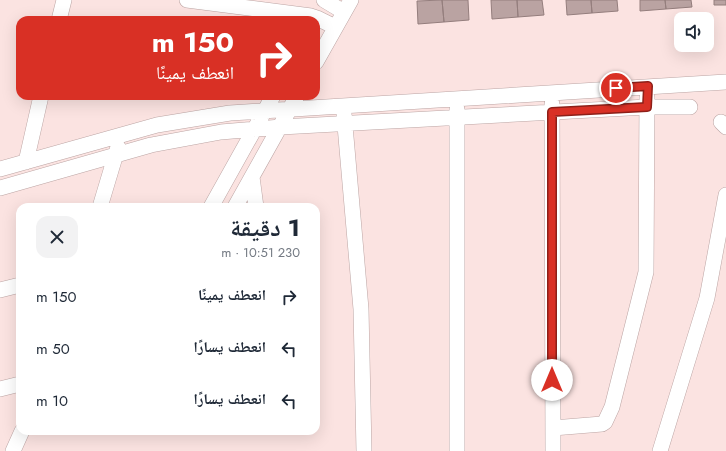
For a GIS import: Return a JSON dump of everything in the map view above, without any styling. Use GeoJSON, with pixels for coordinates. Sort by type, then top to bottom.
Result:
{"type":"FeatureCollection","features":[{"type":"Feature","properties":{"kind":"street"},"geometry":{"type":"LineString","coordinates":[[60,16],[64,0]]}},
{"type":"Feature","properties":{"kind":"street"},"geometry":{"type":"LineString","coordinates":[[187,0],[226,3],[303,16]]}},
{"type":"Feature","properties":{"kind":"street"},"geometry":{"type":"LineString","coordinates":[[316,16],[324,1],[347,6],[320,55]]}},
{"type":"Feature","properties":{"kind":"street"},"geometry":{"type":"LineString","coordinates":[[320,20],[335,27]]}},
{"type":"Feature","properties":{"kind":"street"},"geometry":{"type":"LineString","coordinates":[[0,169],[121,134],[194,118],[265,110],[294,102],[344,105],[726,82]]}},
{"type":"Feature","properties":{"kind":"street"},"geometry":{"type":"LineString","coordinates":[[553,428],[602,424],[605,422],[612,407],[646,272],[648,86]]}},
{"type":"Feature","properties":{"kind":"street"},"geometry":{"type":"LineString","coordinates":[[552,451],[553,92]]}},
{"type":"Feature","properties":{"kind":"street"},"geometry":{"type":"LineString","coordinates":[[457,451],[456,118],[458,98]]}},
{"type":"Feature","properties":{"kind":"street"},"geometry":{"type":"LineString","coordinates":[[26,162],[40,100]]}},
{"type":"Feature","properties":{"kind":"street"},"geometry":{"type":"LineString","coordinates":[[213,203],[256,129],[271,100]]}},
{"type":"Feature","properties":{"kind":"street"},"geometry":{"type":"LineString","coordinates":[[237,203],[294,102]]}},
{"type":"Feature","properties":{"kind":"street"},"geometry":{"type":"LineString","coordinates":[[344,105],[344,124],[361,309],[364,451]]}},
{"type":"Feature","properties":{"kind":"street"},"geometry":{"type":"LineString","coordinates":[[0,188],[115,154],[186,138],[256,129],[647,107],[690,107]]}},
{"type":"Feature","properties":{"kind":"street"},"geometry":{"type":"LineString","coordinates":[[101,203],[121,134]]}},
{"type":"Feature","properties":{"kind":"street"},"geometry":{"type":"LineString","coordinates":[[252,177],[255,203]]}},
{"type":"Feature","properties":{"kind":"street"},"geometry":{"type":"LineString","coordinates":[[660,451],[707,298],[726,195]]}},
{"type":"Feature","properties":{"kind":"street"},"geometry":{"type":"LineString","coordinates":[[0,290],[16,286]]}},
{"type":"Feature","properties":{"kind":"street"},"geometry":{"type":"LineString","coordinates":[[0,389],[16,385]]}},
{"type":"Feature","properties":{"kind":"street"},"geometry":{"type":"LineString","coordinates":[[13,451],[20,435]]}},
{"type":"Feature","properties":{"kind":"building"},"geometry":{"type":"Polygon","coordinates":[[[442,0],[444,22],[418,24],[417,1],[442,0]]]}},
{"type":"Feature","properties":{"kind":"building"},"geometry":{"type":"Polygon","coordinates":[[[442,0],[468,0],[469,20],[444,22],[442,0]]]}},
{"type":"Feature","properties":{"kind":"building"},"geometry":{"type":"Polygon","coordinates":[[[491,0],[517,0],[518,17],[492,19],[491,0]]]}},
{"type":"Feature","properties":{"kind":"building"},"geometry":{"type":"Polygon","coordinates":[[[517,0],[542,0],[544,15],[518,17],[517,0]]]}},
{"type":"Feature","properties":{"kind":"building"},"geometry":{"type":"Polygon","coordinates":[[[566,0],[591,0],[592,13],[567,15],[566,0]]]}},
{"type":"Feature","properties":{"kind":"building"},"geometry":{"type":"Polygon","coordinates":[[[591,0],[617,0],[618,11],[592,13],[591,0]]]}},
{"type":"Feature","properties":{"kind":"building"},"geometry":{"type":"Polygon","coordinates":[[[640,0],[665,0],[666,9],[640,11],[640,0]]]}},
{"type":"Feature","properties":{"kind":"building"},"geometry":{"type":"Polygon","coordinates":[[[665,0],[691,0],[692,7],[666,9],[665,0]]]}},
{"type":"Feature","properties":{"kind":"building"},"geometry":{"type":"Polygon","coordinates":[[[714,0],[726,0],[726,5],[714,5],[714,0]]]}},
{"type":"Feature","properties":{"kind":"route"},"geometry":{"type":"LineString","coordinates":[[552,380],[552,112],[647,107],[648,86],[616,88]]}}]}
